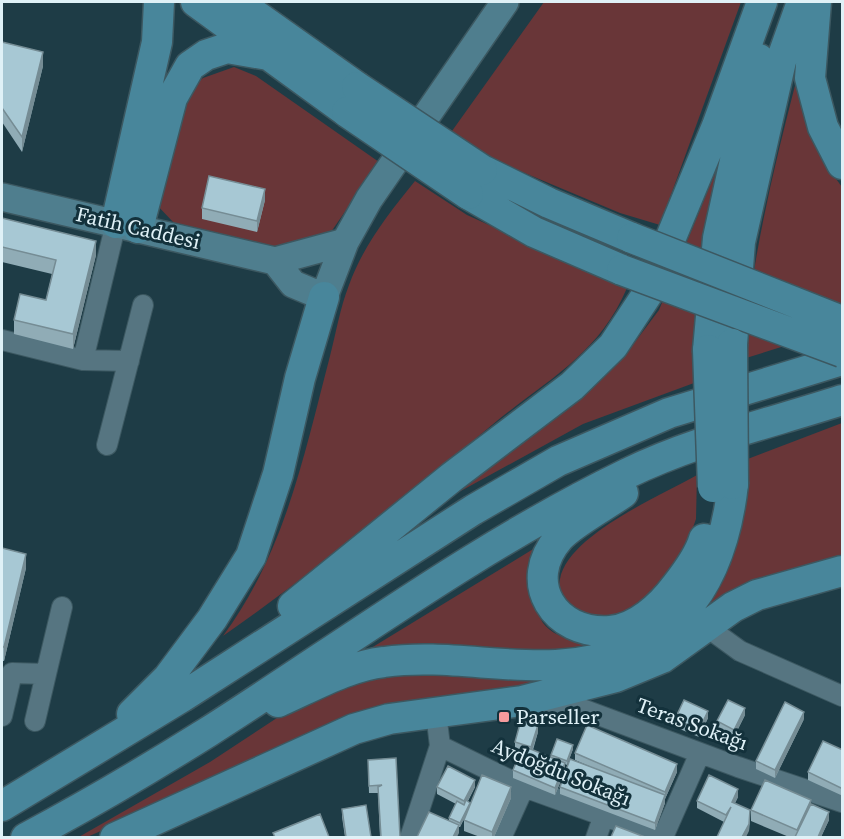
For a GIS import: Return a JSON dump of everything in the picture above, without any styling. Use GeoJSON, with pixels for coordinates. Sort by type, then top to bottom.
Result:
{"type":"FeatureCollection","features":[{"type":"Feature","properties":{"kind":"main road"},"geometry":{"type":"LineString","coordinates":[[127,225],[157,42],[159,2]]}},
{"type":"Feature","properties":{"kind":"main road"},"geometry":{"type":"LineString","coordinates":[[196,2],[274,44],[475,182],[534,232],[622,270],[843,352]]}},
{"type":"Feature","properties":{"kind":"main road"},"geometry":{"type":"LineString","coordinates":[[237,2],[274,44]]}},
{"type":"Feature","properties":{"kind":"main road"},"geometry":{"type":"LineString","coordinates":[[263,2],[274,44]]}},
{"type":"Feature","properties":{"kind":"main road"},"geometry":{"type":"LineString","coordinates":[[182,697],[452,477],[572,386],[613,346],[648,293],[717,126],[762,2]]}},
{"type":"Feature","properties":{"kind":"main road"},"geometry":{"type":"LineString","coordinates":[[207,732],[363,666],[383,662],[451,660],[557,665],[609,656],[645,642],[688,609],[704,584],[720,551],[729,517],[723,485],[718,238],[745,114],[775,2]]}},
{"type":"Feature","properties":{"kind":"main road"},"geometry":{"type":"LineString","coordinates":[[720,347],[740,242],[781,61],[802,2]]}},
{"type":"Feature","properties":{"kind":"main road"},"geometry":{"type":"LineString","coordinates":[[816,2],[810,78],[823,127],[843,164]]}},
{"type":"Feature","properties":{"kind":"main road"},"geometry":{"type":"LineString","coordinates":[[127,225],[172,98],[190,66],[206,56],[227,48],[274,44]]}},
{"type":"Feature","properties":{"kind":"main road"},"geometry":{"type":"LineString","coordinates":[[475,182],[549,203],[843,321]]}},
{"type":"Feature","properties":{"kind":"main road"},"geometry":{"type":"LineString","coordinates":[[93,752],[168,678],[212,619],[251,556],[278,474],[300,378],[324,297]]}},
{"type":"Feature","properties":{"kind":"main road"},"geometry":{"type":"LineString","coordinates":[[2,806],[182,697],[473,510],[558,461],[669,413],[843,360]]}},
{"type":"Feature","properties":{"kind":"main road"},"geometry":{"type":"LineString","coordinates":[[26,837],[207,732],[473,558],[618,477],[684,450],[843,400]]}},
{"type":"Feature","properties":{"kind":"main road"},"geometry":{"type":"LineString","coordinates":[[684,450],[560,537],[547,558],[543,576],[545,597],[554,611],[569,624],[587,630],[612,631],[636,622],[664,602],[686,574],[702,546],[711,514],[723,485]]}},
{"type":"Feature","properties":{"kind":"main road"},"geometry":{"type":"LineString","coordinates":[[115,837],[354,729],[389,719],[522,701],[616,677],[662,658],[734,607],[756,595],[838,577]]}},
{"type":"Feature","properties":{"kind":"street"},"geometry":{"type":"LineString","coordinates":[[345,242],[275,261],[293,284],[324,297],[345,242],[369,199],[505,2]]}},
{"type":"Feature","properties":{"kind":"street","name":"Fatih Caddesi"},"geometry":{"type":"LineString","coordinates":[[2,197],[275,261]]}},
{"type":"Feature","properties":{"kind":"street"},"geometry":{"type":"LineString","coordinates":[[82,360],[127,225]]}},
{"type":"Feature","properties":{"kind":"street"},"geometry":{"type":"LineString","coordinates":[[107,445],[143,305]]}},
{"type":"Feature","properties":{"kind":"street"},"geometry":{"type":"LineString","coordinates":[[2,340],[82,360],[129,361]]}},
{"type":"Feature","properties":{"kind":"street"},"geometry":{"type":"LineString","coordinates":[[35,721],[62,607]]}},
{"type":"Feature","properties":{"kind":"street"},"geometry":{"type":"LineString","coordinates":[[707,627],[740,651],[843,696]]}},
{"type":"Feature","properties":{"kind":"street"},"geometry":{"type":"LineString","coordinates":[[2,716],[12,673],[46,674]]}},
{"type":"Feature","properties":{"kind":"street","name":"Teras Sokağı"},"geometry":{"type":"LineString","coordinates":[[522,701],[578,707],[700,753],[843,801]]}},
{"type":"Feature","properties":{"kind":"street"},"geometry":{"type":"LineString","coordinates":[[410,837],[440,746],[436,712]]}},
{"type":"Feature","properties":{"kind":"street","name":"Aydoğdu Sokağı"},"geometry":{"type":"LineString","coordinates":[[440,746],[524,787],[603,818],[664,837]]}},
{"type":"Feature","properties":{"kind":"street"},"geometry":{"type":"LineString","coordinates":[[664,837],[700,753]]}},
{"type":"Feature","properties":{"kind":"street"},"geometry":{"type":"LineString","coordinates":[[501,837],[524,787]]}},
{"type":"Feature","properties":{"kind":"street"},"geometry":{"type":"LineString","coordinates":[[596,837],[603,818]]}},
{"type":"Feature","properties":{"kind":"shaded area"},"geometry":{"type":"Polygon","coordinates":[[[544,2],[741,2],[660,225],[620,213],[496,161],[452,131],[544,2]]]}},
{"type":"Feature","properties":{"kind":"shaded area"},"geometry":{"type":"Polygon","coordinates":[[[234,67],[256,76],[379,162],[331,232],[282,250],[174,223],[155,203],[187,91],[203,78],[234,67]]]}},
{"type":"Feature","properties":{"kind":"shaded area"},"geometry":{"type":"Polygon","coordinates":[[[799,70],[828,168],[842,187],[842,328],[743,359],[758,249],[772,178],[799,70]]]}},
{"type":"Feature","properties":{"kind":"shaded area"},"geometry":{"type":"Polygon","coordinates":[[[719,163],[697,314],[694,383],[583,424],[439,503],[580,397],[626,354],[659,310],[719,163]]]}},
{"type":"Feature","properties":{"kind":"shaded area"},"geometry":{"type":"Polygon","coordinates":[[[415,181],[467,215],[627,288],[615,312],[601,332],[569,365],[326,560],[223,636],[262,571],[290,502],[349,285],[378,230],[415,181]]]}},
{"type":"Feature","properties":{"kind":"shaded area"},"geometry":{"type":"Polygon","coordinates":[[[842,423],[842,558],[698,616],[745,460],[842,423]]]}},
{"type":"Feature","properties":{"kind":"shaded area"},"geometry":{"type":"Polygon","coordinates":[[[697,475],[696,519],[684,553],[655,596],[629,617],[589,622],[561,602],[560,579],[567,563],[580,547],[618,518],[697,475]]]}},
{"type":"Feature","properties":{"kind":"shaded area"},"geometry":{"type":"Polygon","coordinates":[[[543,543],[538,593],[540,619],[546,626],[563,637],[602,644],[551,653],[358,656],[543,543]]]}},
{"type":"Feature","properties":{"kind":"shaded area"},"geometry":{"type":"Polygon","coordinates":[[[385,673],[562,675],[501,690],[191,792],[87,837],[77,838],[210,762],[286,712],[357,680],[385,673]]]}},
{"type":"Feature","properties":{"kind":"building"},"geometry":{"type":"Polygon","coordinates":[[[2,42],[43,52],[22,137],[2,108],[2,42]]]}},
{"type":"Feature","properties":{"kind":"building"},"geometry":{"type":"Polygon","coordinates":[[[209,176],[265,189],[257,221],[202,208],[209,176]]]}},
{"type":"Feature","properties":{"kind":"building"},"geometry":{"type":"Polygon","coordinates":[[[2,218],[96,241],[73,334],[14,320],[20,294],[46,300],[56,260],[2,247],[2,218]]]}},
{"type":"Feature","properties":{"kind":"building"},"geometry":{"type":"Polygon","coordinates":[[[2,548],[26,554],[4,647],[2,647],[2,548]]]}},
{"type":"Feature","properties":{"kind":"building"},"geometry":{"type":"Polygon","coordinates":[[[684,700],[708,711],[699,730],[675,719],[684,700]]]}},
{"type":"Feature","properties":{"kind":"building"},"geometry":{"type":"Polygon","coordinates":[[[728,700],[745,708],[734,730],[717,721],[728,700]]]}},
{"type":"Feature","properties":{"kind":"building"},"geometry":{"type":"Polygon","coordinates":[[[785,702],[804,712],[775,770],[756,761],[785,702]]]}},
{"type":"Feature","properties":{"kind":"building"},"geometry":{"type":"Polygon","coordinates":[[[521,720],[538,725],[531,747],[515,742],[521,720]]]}},
{"type":"Feature","properties":{"kind":"building"},"geometry":{"type":"Polygon","coordinates":[[[587,725],[677,764],[665,792],[575,753],[587,725]]]}},
{"type":"Feature","properties":{"kind":"building"},"geometry":{"type":"Polygon","coordinates":[[[557,739],[573,745],[567,761],[551,755],[557,739]]]}},
{"type":"Feature","properties":{"kind":"building"},"geometry":{"type":"Polygon","coordinates":[[[823,741],[843,750],[843,789],[808,772],[823,741]]]}},
{"type":"Feature","properties":{"kind":"building"},"geometry":{"type":"Polygon","coordinates":[[[523,746],[565,763],[555,788],[513,770],[523,746]]]}},
{"type":"Feature","properties":{"kind":"building"},"geometry":{"type":"Polygon","coordinates":[[[396,758],[400,837],[381,837],[378,787],[382,785],[369,786],[368,760],[396,758]]]}},
{"type":"Feature","properties":{"kind":"building"},"geometry":{"type":"Polygon","coordinates":[[[570,759],[665,795],[655,823],[560,787],[570,759]]]}},
{"type":"Feature","properties":{"kind":"building"},"geometry":{"type":"Polygon","coordinates":[[[448,766],[475,780],[464,801],[437,787],[448,766]]]}},
{"type":"Feature","properties":{"kind":"building"},"geometry":{"type":"Polygon","coordinates":[[[482,775],[511,787],[492,832],[464,820],[482,775]]]}},
{"type":"Feature","properties":{"kind":"building"},"geometry":{"type":"Polygon","coordinates":[[[709,775],[738,789],[732,802],[750,810],[749,824],[742,837],[717,837],[731,807],[726,815],[697,801],[709,775]]]}},
{"type":"Feature","properties":{"kind":"building"},"geometry":{"type":"Polygon","coordinates":[[[765,780],[811,800],[797,830],[751,810],[765,780]]]}},
{"type":"Feature","properties":{"kind":"building"},"geometry":{"type":"Polygon","coordinates":[[[466,800],[470,803],[460,823],[449,818],[457,801],[464,805],[466,800]]]}},
{"type":"Feature","properties":{"kind":"building"},"geometry":{"type":"Polygon","coordinates":[[[811,804],[829,812],[818,837],[795,837],[811,804]]]}},
{"type":"Feature","properties":{"kind":"building"},"geometry":{"type":"Polygon","coordinates":[[[366,805],[371,837],[346,837],[342,809],[366,805]]]}},
{"type":"Feature","properties":{"kind":"building"},"geometry":{"type":"Polygon","coordinates":[[[429,812],[459,825],[453,837],[417,837],[429,812]]]}},
{"type":"Feature","properties":{"kind":"building"},"geometry":{"type":"Polygon","coordinates":[[[320,814],[329,837],[275,837],[273,833],[320,814]]]}},
{"type":"Feature","properties":{"kind":"building"},"geometry":{"type":"Polygon","coordinates":[[[616,826],[645,837],[611,837],[616,826]]]}},
{"type":"Feature","properties":{"kind":"place","name":"Parseller"},"geometry":{"type":"Point","coordinates":[504,717]}}]}
